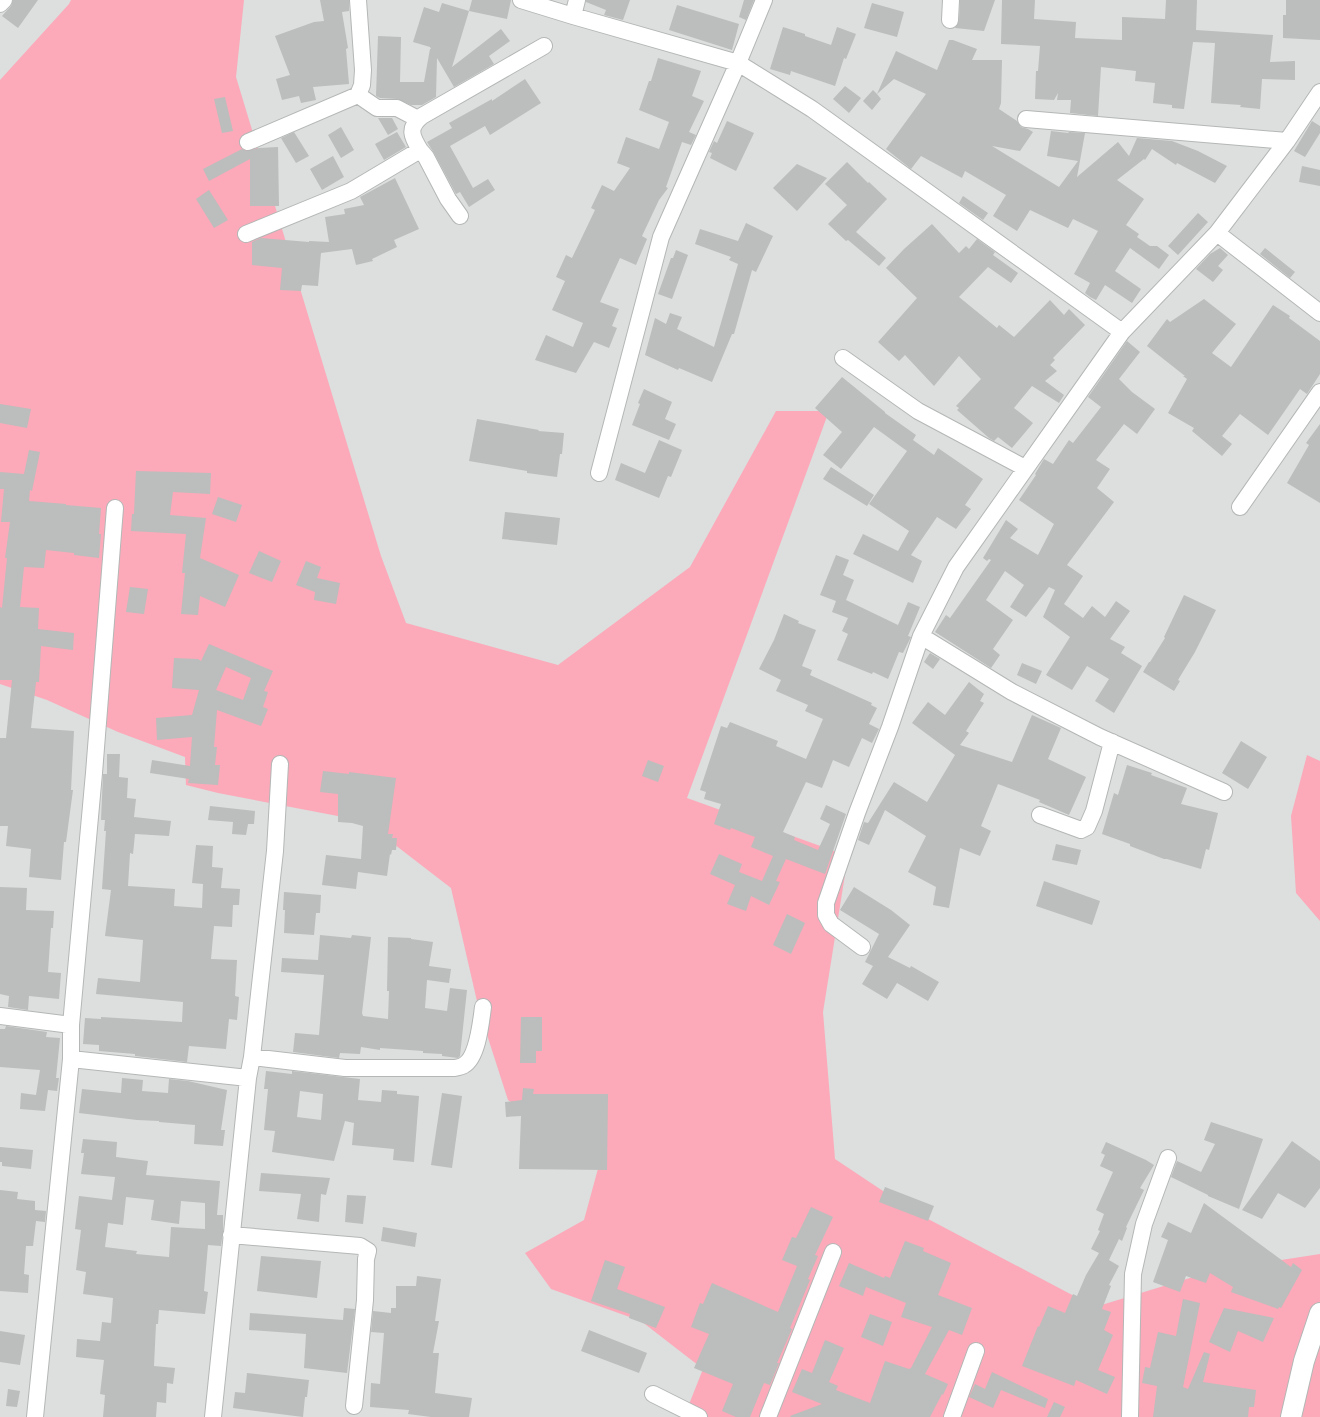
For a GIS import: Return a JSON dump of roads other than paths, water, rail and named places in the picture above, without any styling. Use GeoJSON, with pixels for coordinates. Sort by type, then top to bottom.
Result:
{"type":"FeatureCollection","features":[{"type":"Feature","properties":{"kind":"street"},"geometry":{"type":"LineString","coordinates":[[0,4],[4,0]]}},
{"type":"Feature","properties":{"kind":"street"},"geometry":{"type":"LineString","coordinates":[[248,142],[358,95],[362,85],[363,70],[358,0]]}},
{"type":"Feature","properties":{"kind":"street"},"geometry":{"type":"LineString","coordinates":[[521,0],[738,63],[812,109],[1122,332]]}},
{"type":"Feature","properties":{"kind":"street"},"geometry":{"type":"LineString","coordinates":[[572,16],[577,0]]}},
{"type":"Feature","properties":{"kind":"street"},"geometry":{"type":"LineString","coordinates":[[599,474],[661,237],[738,63],[764,0]]}},
{"type":"Feature","properties":{"kind":"street"},"geometry":{"type":"LineString","coordinates":[[950,20],[951,0]]}},
{"type":"Feature","properties":{"kind":"street"},"geometry":{"type":"LineString","coordinates":[[460,216],[448,199],[426,157],[413,138],[413,127],[418,119],[544,46]]}},
{"type":"Feature","properties":{"kind":"street"},"geometry":{"type":"LineString","coordinates":[[862,947],[831,924],[826,915],[826,903],[857,813],[893,719],[921,636],[956,567],[1122,332],[1217,234],[1287,141],[1320,92]]}},
{"type":"Feature","properties":{"kind":"street"},"geometry":{"type":"LineString","coordinates":[[358,95],[376,108],[398,108],[418,119]]}},
{"type":"Feature","properties":{"kind":"street"},"geometry":{"type":"LineString","coordinates":[[1026,119],[1287,141]]}},
{"type":"Feature","properties":{"kind":"street"},"geometry":{"type":"LineString","coordinates":[[246,234],[350,191],[420,150]]}},
{"type":"Feature","properties":{"kind":"street"},"geometry":{"type":"LineString","coordinates":[[1217,234],[1320,313]]}},
{"type":"Feature","properties":{"kind":"street"},"geometry":{"type":"LineString","coordinates":[[843,358],[918,411],[1025,468]]}},
{"type":"Feature","properties":{"kind":"street"},"geometry":{"type":"LineString","coordinates":[[1240,507],[1320,392]]}},
{"type":"Feature","properties":{"kind":"street"},"geometry":{"type":"LineString","coordinates":[[35,1417],[71,1059],[71,1025],[94,773],[114,508]]}},
{"type":"Feature","properties":{"kind":"street"},"geometry":{"type":"LineString","coordinates":[[921,636],[1012,692],[1112,742],[1224,792]]}},
{"type":"Feature","properties":{"kind":"street"},"geometry":{"type":"LineString","coordinates":[[1040,815],[1082,830],[1087,827],[1094,811],[1112,742]]}},
{"type":"Feature","properties":{"kind":"street"},"geometry":{"type":"LineString","coordinates":[[213,1417],[248,1078],[252,1057],[275,851],[280,764]]}},
{"type":"Feature","properties":{"kind":"street"},"geometry":{"type":"LineString","coordinates":[[252,1057],[345,1068],[455,1068],[464,1066],[470,1060],[480,1036],[483,1007]]}},
{"type":"Feature","properties":{"kind":"street"},"geometry":{"type":"LineString","coordinates":[[0,1016],[71,1025]]}},
{"type":"Feature","properties":{"kind":"street"},"geometry":{"type":"LineString","coordinates":[[71,1059],[248,1078]]}},
{"type":"Feature","properties":{"kind":"street"},"geometry":{"type":"LineString","coordinates":[[1130,1417],[1133,1274],[1144,1224],[1168,1158]]}},
{"type":"Feature","properties":{"kind":"street"},"geometry":{"type":"LineString","coordinates":[[231,1235],[360,1246],[368,1250],[366,1259],[365,1300],[354,1406]]}},
{"type":"Feature","properties":{"kind":"street"},"geometry":{"type":"LineString","coordinates":[[768,1417],[833,1252]]}},
{"type":"Feature","properties":{"kind":"street"},"geometry":{"type":"LineString","coordinates":[[1291,1417],[1304,1361],[1320,1313]]}},
{"type":"Feature","properties":{"kind":"street"},"geometry":{"type":"LineString","coordinates":[[952,1417],[976,1351]]}},
{"type":"Feature","properties":{"kind":"street"},"geometry":{"type":"LineString","coordinates":[[653,1394],[699,1417]]}}]}
